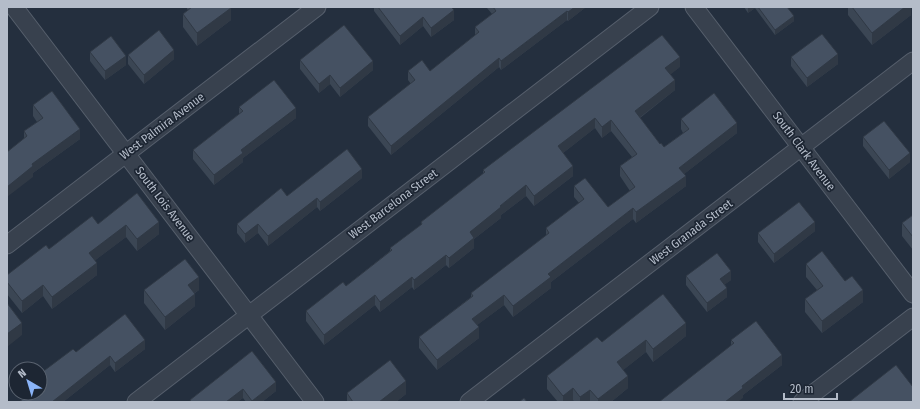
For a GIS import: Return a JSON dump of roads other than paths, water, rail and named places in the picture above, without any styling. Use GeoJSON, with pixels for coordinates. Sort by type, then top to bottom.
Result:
{"type":"FeatureCollection","features":[{"type":"Feature","properties":{"kind":"street","name":"South Lois Avenue"},"geometry":{"type":"LineString","coordinates":[[14,7],[315,402]]}},
{"type":"Feature","properties":{"kind":"street","name":"West Palmira Avenue"},"geometry":{"type":"LineString","coordinates":[[7,245],[316,7]]}},
{"type":"Feature","properties":{"kind":"street","name":"West Barcelona Street"},"geometry":{"type":"LineString","coordinates":[[136,402],[650,7]]}},
{"type":"Feature","properties":{"kind":"street","name":"South Clark Avenue"},"geometry":{"type":"LineString","coordinates":[[694,7],[913,294]]}},
{"type":"Feature","properties":{"kind":"street","name":"West Granada Street"},"geometry":{"type":"LineString","coordinates":[[469,402],[913,61]]}},
{"type":"Feature","properties":{"kind":"street"},"geometry":{"type":"LineString","coordinates":[[802,402],[913,317]]}}]}
